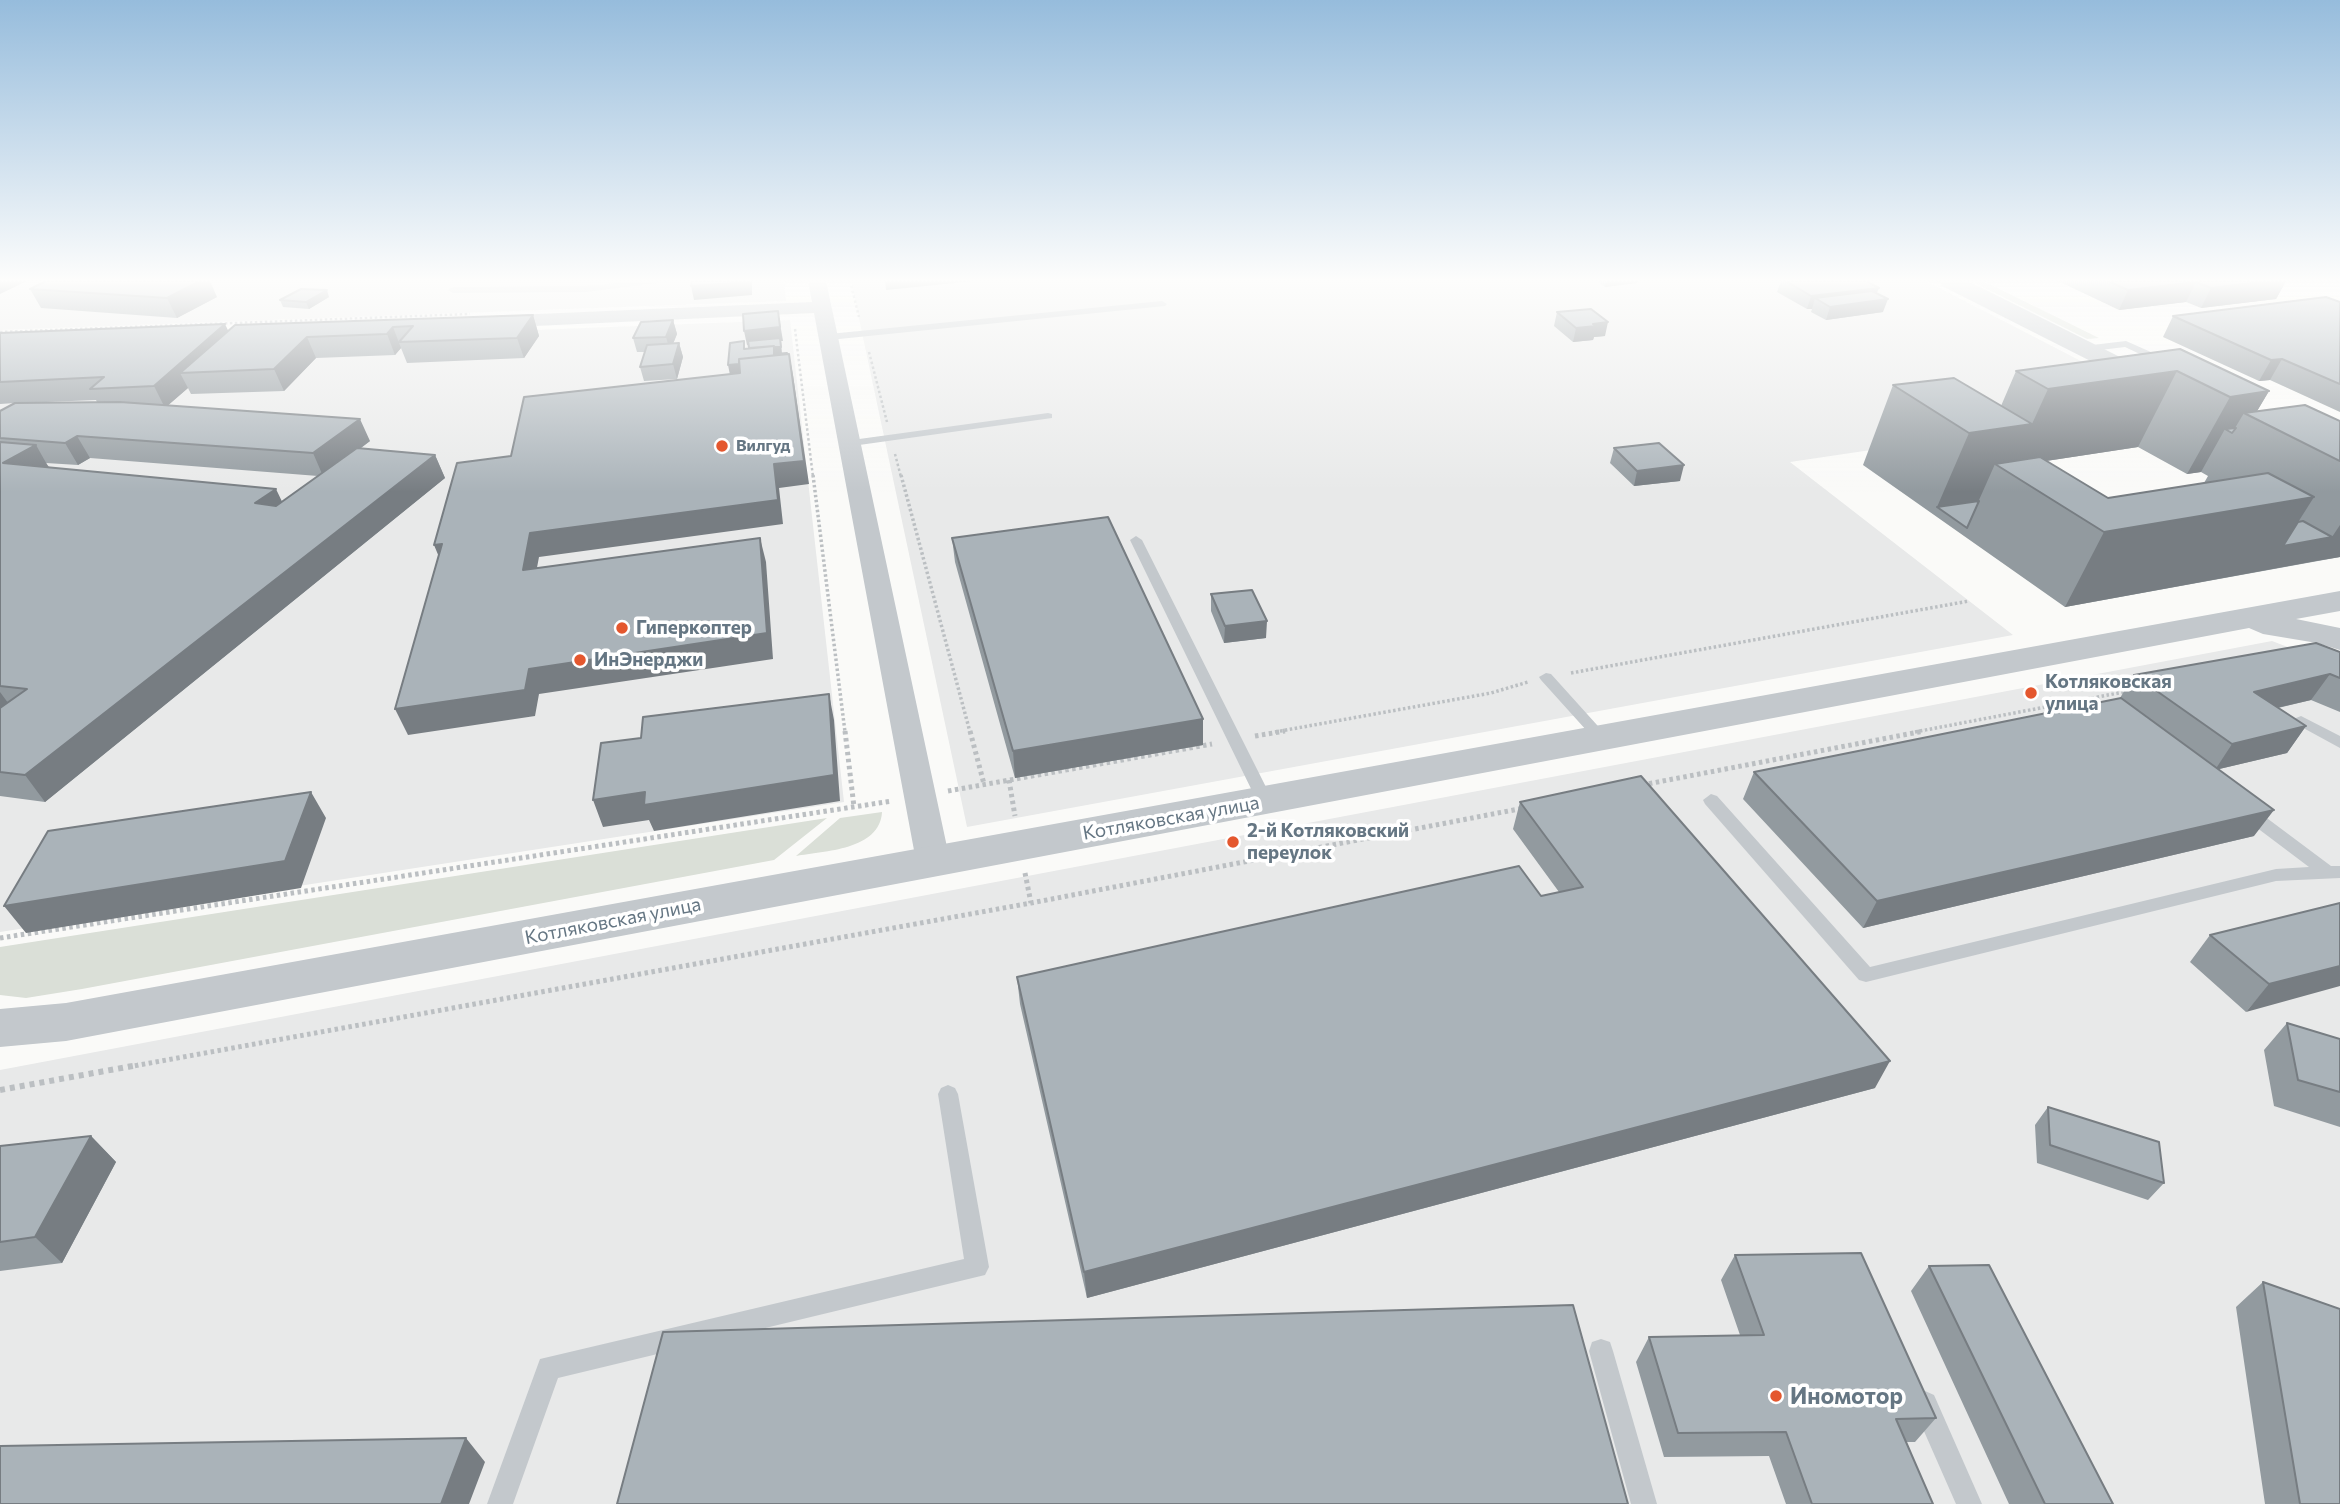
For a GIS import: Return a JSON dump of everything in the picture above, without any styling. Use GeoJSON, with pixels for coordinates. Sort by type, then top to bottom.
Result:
{"type":"FeatureCollection","features":[{"type":"Feature","properties":{"kind":"street"},"geometry":{"type":"LineString","coordinates":[[832,351],[933,861]]}},
{"type":"Feature","properties":{"kind":"street"},"geometry":{"type":"LineString","coordinates":[[2088,351],[2172,393]]}},
{"type":"Feature","properties":{"kind":"street","name":"Котляковская улица"},"geometry":{"type":"LineString","coordinates":[[0,1028],[66,1022],[2340,601]]}},
{"type":"Feature","properties":{"kind":"street"},"geometry":{"type":"LineString","coordinates":[[2223,624],[2286,627],[2340,640]]}},
{"type":"Feature","properties":{"kind":"lane"},"geometry":{"type":"LineString","coordinates":[[2141,351],[2176,368]]}},
{"type":"Feature","properties":{"kind":"lane"},"geometry":{"type":"LineString","coordinates":[[852,443],[1048,416]]}},
{"type":"Feature","properties":{"kind":"lane"},"geometry":{"type":"LineString","coordinates":[[1136,540],[1265,801]]}},
{"type":"Feature","properties":{"kind":"lane"},"geometry":{"type":"LineString","coordinates":[[1546,677],[1601,738]]}},
{"type":"Feature","properties":{"kind":"lane"},"geometry":{"type":"LineString","coordinates":[[2301,721],[2340,743]]}},
{"type":"Feature","properties":{"kind":"lane"},"geometry":{"type":"LineString","coordinates":[[1711,800],[1866,975],[2276,875],[2334,872]]}},
{"type":"Feature","properties":{"kind":"lane"},"geometry":{"type":"LineString","coordinates":[[2231,800],[2334,872]]}},
{"type":"Feature","properties":{"kind":"lane"},"geometry":{"type":"LineString","coordinates":[[500,1504],[549,1368],[977,1267],[948,1094]]}},
{"type":"Feature","properties":{"kind":"lane"},"geometry":{"type":"LineString","coordinates":[[1601,1352],[1644,1504]]}},
{"type":"Feature","properties":{"kind":"lane"},"geometry":{"type":"LineString","coordinates":[[1916,1384],[1969,1504]]}},
{"type":"Feature","properties":{"kind":"path"},"geometry":{"type":"LineString","coordinates":[[798,351],[854,807]]}},
{"type":"Feature","properties":{"kind":"path"},"geometry":{"type":"LineString","coordinates":[[869,351],[984,784]]}},
{"type":"Feature","properties":{"kind":"path"},"geometry":{"type":"LineString","coordinates":[[0,938],[920,796],[1490,694],[1546,677],[1969,601]]}},
{"type":"Feature","properties":{"kind":"path"},"geometry":{"type":"LineString","coordinates":[[1630,787],[2142,688]]}},
{"type":"Feature","properties":{"kind":"path"},"geometry":{"type":"LineString","coordinates":[[0,1090],[1017,906],[1534,806]]}},
{"type":"Feature","properties":{"kind":"shaded area"},"geometry":{"type":"Polygon","coordinates":[[[0,351],[793,351],[844,802],[0,932],[0,351]]]}},
{"type":"Feature","properties":{"kind":"shaded area"},"geometry":{"type":"Polygon","coordinates":[[[866,351],[2062,351],[2168,406],[1790,462],[2013,635],[967,827],[866,351]]]}},
{"type":"Feature","properties":{"kind":"shaded area"},"geometry":{"type":"Polygon","coordinates":[[[2272,641],[2340,667],[2340,1504],[0,1504],[0,1070],[2272,641]]]}},
{"type":"Feature","properties":{"kind":"shaded area"},"geometry":{"type":"Polygon","coordinates":[[[882,812],[879,825],[861,841],[835,850],[796,856],[840,818],[882,812]]]}},
{"type":"Feature","properties":{"kind":"shaded area"},"geometry":{"type":"Polygon","coordinates":[[[827,818],[774,860],[82,989],[26,998],[0,995],[0,947],[827,818]]]}},
{"type":"Feature","properties":{"kind":"building"},"geometry":{"type":"Polygon","coordinates":[[[0,351],[194,351],[154,386],[90,389],[104,377],[0,382],[0,351]]]}},
{"type":"Feature","properties":{"kind":"building"},"geometry":{"type":"Polygon","coordinates":[[[205,351],[292,351],[274,369],[180,373],[205,351]]]}},
{"type":"Feature","properties":{"kind":"building"},"geometry":{"type":"Polygon","coordinates":[[[645,351],[677,351],[673,364],[640,367],[645,351]]]}},
{"type":"Feature","properties":{"kind":"building"},"geometry":{"type":"Polygon","coordinates":[[[729,351],[787,353],[739,359],[739,364],[728,365],[729,351]]]}},
{"type":"Feature","properties":{"kind":"building"},"geometry":{"type":"Polygon","coordinates":[[[2164,351],[2185,351],[2269,391],[2230,397],[2177,371],[2048,389],[2016,371],[2164,351]]]}},
{"type":"Feature","properties":{"kind":"building"},"geometry":{"type":"Polygon","coordinates":[[[2251,351],[2340,351],[2340,384],[2282,359],[2271,360],[2251,351]]]}},
{"type":"Feature","properties":{"kind":"building"},"geometry":{"type":"Polygon","coordinates":[[[789,354],[804,461],[774,464],[778,500],[530,533],[523,570],[760,538],[767,633],[529,669],[525,690],[395,709],[442,544],[434,545],[457,463],[511,456],[524,397],[740,373],[739,359],[789,354]]]}},
{"type":"Feature","properties":{"kind":"building"},"geometry":{"type":"Polygon","coordinates":[[[1954,378],[2032,424],[1969,433],[1893,385],[1954,378]]]}},
{"type":"Feature","properties":{"kind":"building"},"geometry":{"type":"Polygon","coordinates":[[[120,402],[360,419],[313,453],[77,436],[65,443],[0,438],[0,411],[15,403],[120,402]]]}},
{"type":"Feature","properties":{"kind":"building"},"geometry":{"type":"Polygon","coordinates":[[[2305,405],[2340,421],[2340,461],[2244,413],[2305,405]]]}},
{"type":"Feature","properties":{"kind":"building"},"geometry":{"type":"Polygon","coordinates":[[[0,442],[36,445],[3,463],[276,489],[255,503],[276,506],[357,448],[435,455],[25,775],[0,772],[0,708],[27,689],[0,686],[0,442]]]}},
{"type":"Feature","properties":{"kind":"building"},"geometry":{"type":"Polygon","coordinates":[[[1659,443],[1684,465],[1637,471],[1614,448],[1659,443]]]}},
{"type":"Feature","properties":{"kind":"building"},"geometry":{"type":"Polygon","coordinates":[[[2040,457],[2108,498],[2268,473],[2314,497],[2104,532],[1995,464],[2040,457]]]}},
{"type":"Feature","properties":{"kind":"building"},"geometry":{"type":"Polygon","coordinates":[[[1979,501],[1967,528],[1937,507],[1979,501]]]}},
{"type":"Feature","properties":{"kind":"building"},"geometry":{"type":"Polygon","coordinates":[[[1108,517],[1203,719],[1013,751],[952,538],[1108,517]]]}},
{"type":"Feature","properties":{"kind":"building"},"geometry":{"type":"Polygon","coordinates":[[[2303,521],[2332,537],[2283,546],[2298,522],[2303,521]]]}},
{"type":"Feature","properties":{"kind":"building"},"geometry":{"type":"Polygon","coordinates":[[[1252,590],[1267,621],[1225,626],[1211,594],[1252,590]]]}},
{"type":"Feature","properties":{"kind":"building"},"geometry":{"type":"Polygon","coordinates":[[[2316,643],[2340,652],[2340,678],[2330,674],[2254,692],[2306,726],[2232,744],[2134,675],[2316,643]]]}},
{"type":"Feature","properties":{"kind":"building"},"geometry":{"type":"Polygon","coordinates":[[[829,694],[834,775],[644,805],[645,792],[593,800],[601,743],[641,738],[643,717],[829,694]]]}},
{"type":"Feature","properties":{"kind":"building"},"geometry":{"type":"Polygon","coordinates":[[[2121,698],[2274,810],[1877,901],[1754,772],[2121,698]]]}},
{"type":"Feature","properties":{"kind":"building"},"geometry":{"type":"Polygon","coordinates":[[[1641,776],[1890,1061],[1084,1272],[1017,977],[1519,866],[1541,896],[1583,887],[1520,802],[1641,776]]]}},
{"type":"Feature","properties":{"kind":"building"},"geometry":{"type":"Polygon","coordinates":[[[311,792],[285,861],[4,906],[48,831],[311,792]]]}},
{"type":"Feature","properties":{"kind":"building"},"geometry":{"type":"Polygon","coordinates":[[[2340,903],[2340,966],[2269,984],[2210,935],[2340,903]]]}},
{"type":"Feature","properties":{"kind":"building"},"geometry":{"type":"Polygon","coordinates":[[[2287,1023],[2340,1039],[2340,1092],[2298,1080],[2287,1023]]]}},
{"type":"Feature","properties":{"kind":"building"},"geometry":{"type":"Polygon","coordinates":[[[2048,1107],[2159,1142],[2164,1183],[2050,1145],[2048,1107]]]}},
{"type":"Feature","properties":{"kind":"building"},"geometry":{"type":"Polygon","coordinates":[[[91,1136],[35,1237],[0,1242],[0,1146],[91,1136]]]}},
{"type":"Feature","properties":{"kind":"building"},"geometry":{"type":"Polygon","coordinates":[[[1861,1253],[1936,1418],[1896,1419],[1933,1504],[1812,1504],[1786,1432],[1678,1433],[1649,1337],[1764,1335],[1735,1255],[1861,1253]]]}},
{"type":"Feature","properties":{"kind":"building"},"geometry":{"type":"Polygon","coordinates":[[[1989,1265],[2113,1504],[2045,1504],[1929,1266],[1989,1265]]]}},
{"type":"Feature","properties":{"kind":"building"},"geometry":{"type":"Polygon","coordinates":[[[2263,1282],[2340,1309],[2340,1504],[2300,1504],[2263,1282]]]}},
{"type":"Feature","properties":{"kind":"building"},"geometry":{"type":"Polygon","coordinates":[[[1573,1305],[1628,1504],[617,1504],[663,1332],[1573,1305]]]}},
{"type":"Feature","properties":{"kind":"building"},"geometry":{"type":"Polygon","coordinates":[[[466,1438],[441,1504],[0,1504],[0,1446],[466,1438]]]}},
{"type":"Feature","properties":{"kind":"place","name":"Вилгуд"},"geometry":{"type":"Point","coordinates":[722,446]}},
{"type":"Feature","properties":{"kind":"place","name":"Гиперкоптер"},"geometry":{"type":"Point","coordinates":[622,628]}},
{"type":"Feature","properties":{"kind":"place","name":"ИнЭнерджи"},"geometry":{"type":"Point","coordinates":[580,660]}},
{"type":"Feature","properties":{"kind":"place","name":"Котляковская улица"},"geometry":{"type":"Point","coordinates":[2031,693]}},
{"type":"Feature","properties":{"kind":"place","name":"2-й Котляковский переулок"},"geometry":{"type":"Point","coordinates":[1233,842]}},
{"type":"Feature","properties":{"kind":"place","name":"Иномотор"},"geometry":{"type":"Point","coordinates":[1776,1396]}}]}
